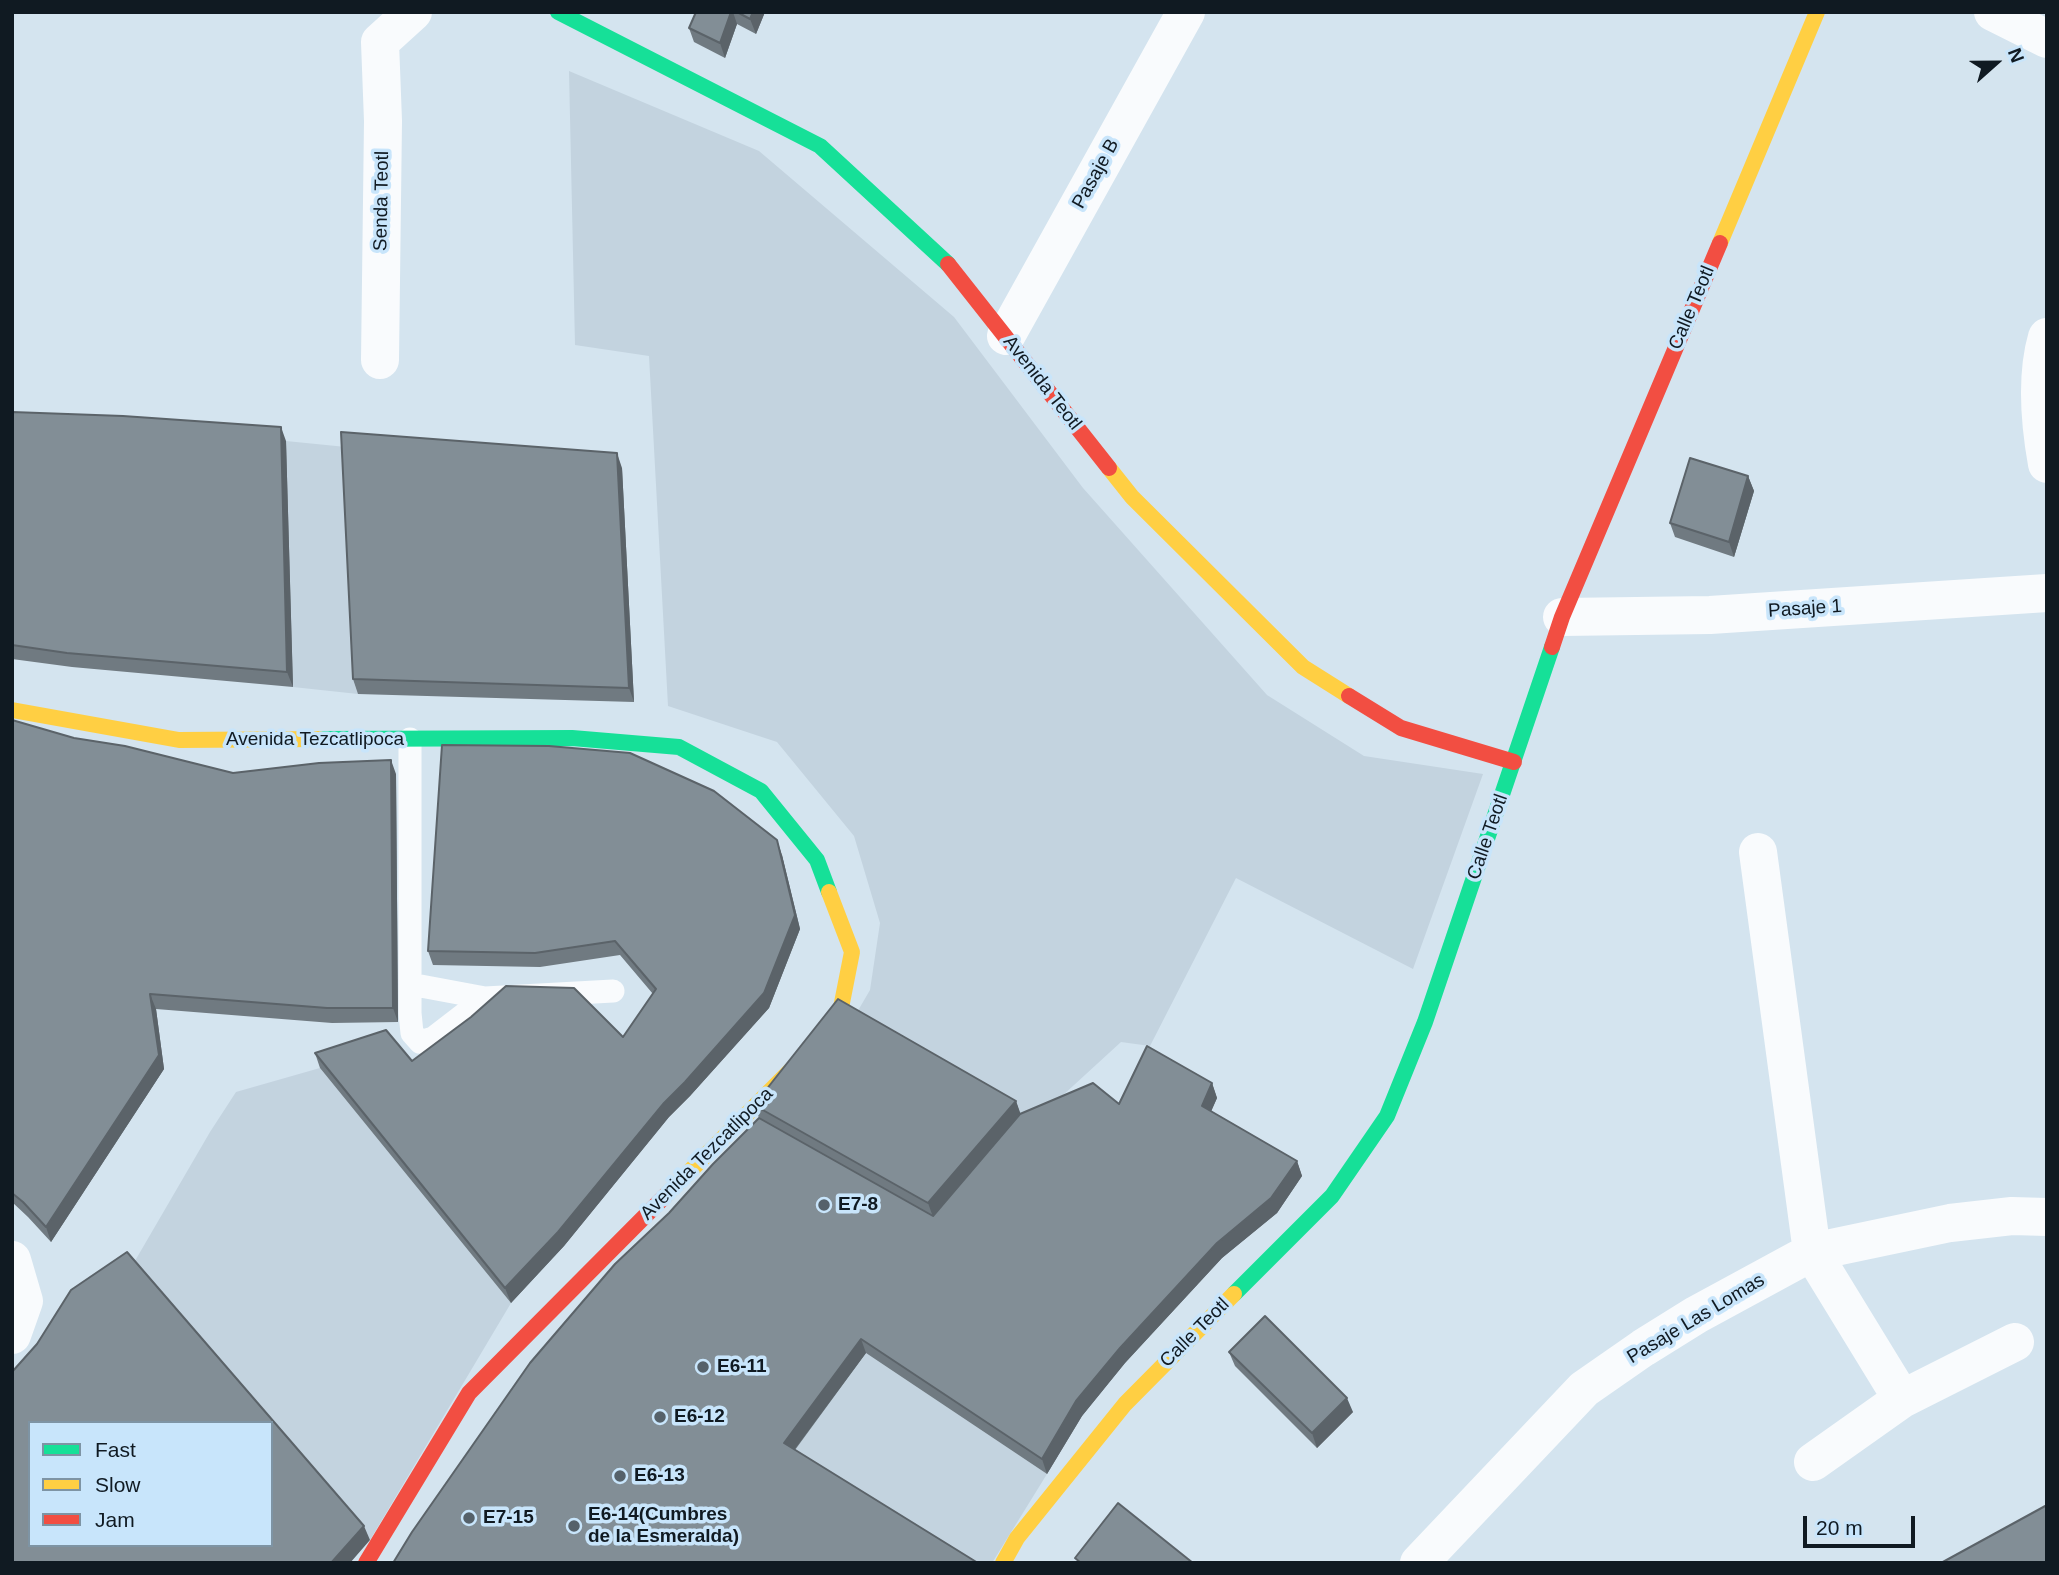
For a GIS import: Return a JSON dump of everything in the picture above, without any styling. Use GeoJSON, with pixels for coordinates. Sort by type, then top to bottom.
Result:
{"type":"FeatureCollection","features":[{"type":"Feature","properties":{"kind":"street","name":"Senda Teotl"},"geometry":{"type":"LineString","coordinates":[[380,360],[383,121],[381,27],[412,12]]}},
{"type":"Feature","properties":{"kind":"street","name":"Avenida Teotl"},"geometry":{"type":"LineString","coordinates":[[558,12],[820,146],[950,266],[1132,497],[1303,667],[1401,728],[1514,762]]}},
{"type":"Feature","properties":{"kind":"street","name":"Pasaje B"},"geometry":{"type":"LineString","coordinates":[[1006,336],[1186,12]]}},
{"type":"Feature","properties":{"kind":"street","name":"Calle Teotl"},"geometry":{"type":"LineString","coordinates":[[1003,1563],[1017,1538],[1125,1404],[1332,1196],[1387,1116],[1425,1022],[1562,617],[1816,12]]}},
{"type":"Feature","properties":{"kind":"street"},"geometry":{"type":"LineString","coordinates":[[1993,12],[2047,39]]}},
{"type":"Feature","properties":{"kind":"street"},"geometry":{"type":"LineString","coordinates":[[2047,337],[2041,357],[2042,438],[2047,464]]}},
{"type":"Feature","properties":{"kind":"street","name":"Pasaje 1"},"geometry":{"type":"LineString","coordinates":[[1562,617],[1710,615],[2047,593]]}},
{"type":"Feature","properties":{"kind":"street","name":"Avenida Tezcatlipoca"},"geometry":{"type":"LineString","coordinates":[[12,710],[178,740],[572,738],[679,747],[761,791],[817,860],[852,952],[838,1023],[469,1392],[366,1563]]}},
{"type":"Feature","properties":{"kind":"street"},"geometry":{"type":"LineString","coordinates":[[1758,852],[1812,1252],[1902,1399]]}},
{"type":"Feature","properties":{"kind":"street","name":"Pasaje Las Lomas"},"geometry":{"type":"LineString","coordinates":[[1419,1563],[1584,1389],[1696,1315],[1812,1252],[1950,1223],[2012,1216],[2047,1217]]}},
{"type":"Feature","properties":{"kind":"street"},"geometry":{"type":"LineString","coordinates":[[12,1260],[24,1301],[12,1335]]}},
{"type":"Feature","properties":{"kind":"street"},"geometry":{"type":"LineString","coordinates":[[1813,1462],[1902,1399],[2015,1342]]}},
{"type":"Feature","properties":{"kind":"lane"},"geometry":{"type":"LineString","coordinates":[[410,739],[412,1033],[420,1042],[433,1038],[485,998]]}},
{"type":"Feature","properties":{"kind":"lane"},"geometry":{"type":"LineString","coordinates":[[410,984],[485,998],[613,991]]}},
{"type":"Feature","properties":{"kind":"shaded area"},"geometry":{"type":"Polygon","coordinates":[[[569,71],[759,151],[954,317],[1083,488],[1267,695],[1364,756],[1483,774],[1413,969],[1236,878],[1150,1046],[1121,1042],[1026,1129],[849,1026],[870,990],[880,923],[854,836],[777,742],[668,706],[649,356],[575,345],[569,71]]]}},
{"type":"Feature","properties":{"kind":"shaded area"},"geometry":{"type":"Polygon","coordinates":[[[286,441],[346,447],[358,694],[293,687],[286,441]]]}},
{"type":"Feature","properties":{"kind":"shaded area"},"geometry":{"type":"Polygon","coordinates":[[[320,1068],[511,1303],[370,1540],[273,1425],[273,1421],[269,1421],[132,1266],[236,1092],[320,1068]]]}},
{"type":"Feature","properties":{"kind":"shaded area"},"geometry":{"type":"Polygon","coordinates":[[[866,1353],[1047,1474],[992,1563],[959,1563],[789,1457],[866,1353]]]}},
{"type":"Feature","properties":{"kind":"building"},"geometry":{"type":"Polygon","coordinates":[[[696,12],[731,12],[720,43],[689,28],[696,12]]]}},
{"type":"Feature","properties":{"kind":"building"},"geometry":{"type":"Polygon","coordinates":[[[737,12],[753,12],[750,19],[737,12]]]}},
{"type":"Feature","properties":{"kind":"building"},"geometry":{"type":"Polygon","coordinates":[[[12,412],[123,416],[281,427],[287,672],[67,653],[12,645],[12,412]]]}},
{"type":"Feature","properties":{"kind":"building"},"geometry":{"type":"Polygon","coordinates":[[[341,432],[617,453],[629,688],[353,679],[341,432]]]}},
{"type":"Feature","properties":{"kind":"building"},"geometry":{"type":"Polygon","coordinates":[[[1690,458],[1748,476],[1729,542],[1670,523],[1690,458]]]}},
{"type":"Feature","properties":{"kind":"building"},"geometry":{"type":"Polygon","coordinates":[[[12,720],[74,738],[125,746],[233,773],[319,763],[391,760],[393,1008],[327,1008],[150,994],[159,1055],[46,1227],[12,1193],[12,720]]]}},
{"type":"Feature","properties":{"kind":"building"},"geometry":{"type":"Polygon","coordinates":[[[442,745],[549,746],[630,753],[714,791],[777,840],[795,915],[764,993],[664,1103],[558,1232],[505,1288],[315,1053],[386,1030],[412,1061],[471,1017],[506,986],[574,988],[623,1037],[656,989],[615,941],[535,953],[428,951],[442,745]]]}},
{"type":"Feature","properties":{"kind":"building"},"geometry":{"type":"Polygon","coordinates":[[[838,999],[1016,1101],[928,1203],[754,1105],[838,999]]]}},
{"type":"Feature","properties":{"kind":"building"},"geometry":{"type":"Polygon","coordinates":[[[1147,1046],[1212,1083],[1202,1106],[1297,1161],[1271,1198],[1217,1243],[1120,1348],[1076,1401],[1042,1459],[861,1339],[784,1443],[978,1563],[393,1563],[530,1363],[615,1264],[669,1213],[759,1118],[933,1216],[1020,1114],[1093,1083],[1119,1104],[1147,1046]]]}},
{"type":"Feature","properties":{"kind":"building"},"geometry":{"type":"Polygon","coordinates":[[[127,1252],[364,1526],[331,1563],[12,1563],[12,1372],[37,1344],[71,1290],[127,1252]]]}},
{"type":"Feature","properties":{"kind":"building"},"geometry":{"type":"Polygon","coordinates":[[[1265,1316],[1347,1398],[1312,1433],[1229,1352],[1265,1316]]]}},
{"type":"Feature","properties":{"kind":"building"},"geometry":{"type":"Polygon","coordinates":[[[1118,1503],[1193,1563],[1081,1563],[1075,1558],[1118,1503]]]}},
{"type":"Feature","properties":{"kind":"building"},"geometry":{"type":"Polygon","coordinates":[[[2047,1505],[2047,1563],[1941,1563],[2047,1505]]]}},
{"type":"Feature","properties":{"kind":"traffic: fast"},"geometry":{"type":"LineString","coordinates":[[558,12],[820,146],[948,264]]}},
{"type":"Feature","properties":{"kind":"traffic: fast"},"geometry":{"type":"LineString","coordinates":[[1234,1294],[1332,1196],[1387,1116],[1425,1022],[1552,647]]}},
{"type":"Feature","properties":{"kind":"traffic: fast"},"geometry":{"type":"LineString","coordinates":[[319,739],[572,738],[679,747],[761,791],[817,860],[829,892]]}},
{"type":"Feature","properties":{"kind":"traffic: slow"},"geometry":{"type":"LineString","coordinates":[[1720,243],[1817,12]]}},
{"type":"Feature","properties":{"kind":"traffic: slow"},"geometry":{"type":"LineString","coordinates":[[1109,468],[1132,497],[1303,667],[1349,696]]}},
{"type":"Feature","properties":{"kind":"traffic: slow"},"geometry":{"type":"LineString","coordinates":[[12,710],[179,740],[319,739]]}},
{"type":"Feature","properties":{"kind":"traffic: slow"},"geometry":{"type":"LineString","coordinates":[[666,1195],[838,1023],[852,952],[829,892]]}},
{"type":"Feature","properties":{"kind":"traffic: slow"},"geometry":{"type":"LineString","coordinates":[[1003,1563],[1017,1538],[1125,1404],[1234,1294]]}},
{"type":"Feature","properties":{"kind":"traffic: jam"},"geometry":{"type":"LineString","coordinates":[[1552,647],[1562,617],[1720,243]]}},
{"type":"Feature","properties":{"kind":"traffic: jam"},"geometry":{"type":"LineString","coordinates":[[948,264],[1109,468]]}},
{"type":"Feature","properties":{"kind":"traffic: jam"},"geometry":{"type":"LineString","coordinates":[[1349,696],[1401,728],[1514,762]]}},
{"type":"Feature","properties":{"kind":"traffic: jam"},"geometry":{"type":"LineString","coordinates":[[366,1563],[469,1393],[666,1195]]}},
{"type":"Feature","properties":{"kind":"place","name":"E7-8"},"geometry":{"type":"Point","coordinates":[824,1205]}},
{"type":"Feature","properties":{"kind":"place","name":"E6-11"},"geometry":{"type":"Point","coordinates":[703,1367]}},
{"type":"Feature","properties":{"kind":"place","name":"E6-12"},"geometry":{"type":"Point","coordinates":[660,1417]}},
{"type":"Feature","properties":{"kind":"place","name":"E6-13"},"geometry":{"type":"Point","coordinates":[620,1476]}},
{"type":"Feature","properties":{"kind":"place","name":"E7-15"},"geometry":{"type":"Point","coordinates":[469,1518]}},
{"type":"Feature","properties":{"kind":"place","name":"E6-14(Cumbres de la Esmeralda)"},"geometry":{"type":"Point","coordinates":[574,1526]}}]}
